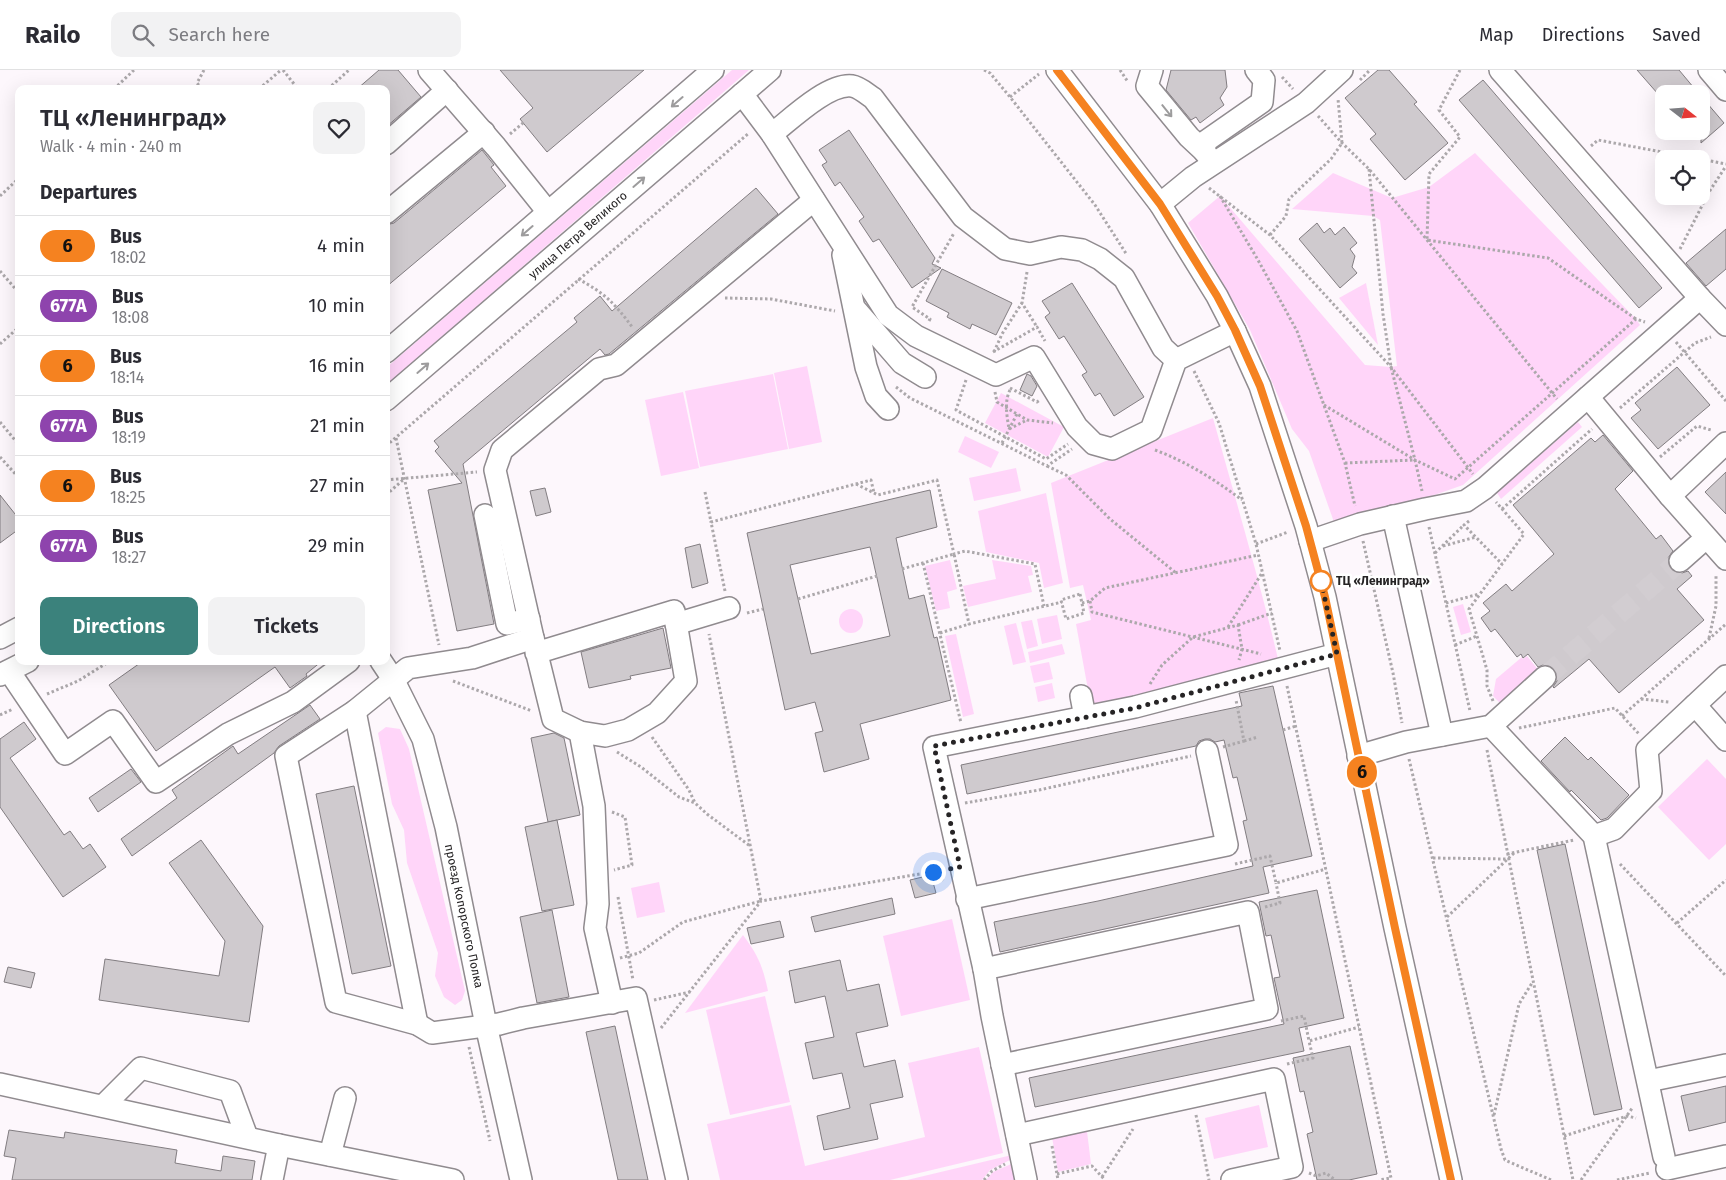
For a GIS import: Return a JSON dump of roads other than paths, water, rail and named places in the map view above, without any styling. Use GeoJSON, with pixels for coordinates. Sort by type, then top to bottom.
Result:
{"type":"FeatureCollection","features":[{"type":"Feature","properties":{"kind":"street"},"geometry":{"type":"LineString","coordinates":[[390,349],[714,70]]}},
{"type":"Feature","properties":{"kind":"street","name":"улица Петра Великого"},"geometry":{"type":"LineString","coordinates":[[390,397],[770,70]]}},
{"type":"Feature","properties":{"kind":"street"},"geometry":{"type":"LineString","coordinates":[[1057,70],[1160,204],[1217,296],[1235,330],[1260,386],[1310,541],[1325,597],[1451,1180]]}},
{"type":"Feature","properties":{"kind":"street"},"geometry":{"type":"LineString","coordinates":[[1152,70],[1147,86],[1208,157]]}},
{"type":"Feature","properties":{"kind":"street"},"geometry":{"type":"LineString","coordinates":[[1208,157],[1206,141],[1262,102],[1264,80],[1256,70]]}},
{"type":"Feature","properties":{"kind":"street"},"geometry":{"type":"LineString","coordinates":[[1500,70],[1672,265],[1723,326]]}},
{"type":"Feature","properties":{"kind":"street"},"geometry":{"type":"LineString","coordinates":[[1709,70],[1726,90]]}},
{"type":"Feature","properties":{"kind":"street"},"geometry":{"type":"LineString","coordinates":[[1160,204],[1193,177],[1208,157],[1311,108],[1349,76]]}},
{"type":"Feature","properties":{"kind":"street"},"geometry":{"type":"LineString","coordinates":[[390,139],[440,77],[548,212]]}},
{"type":"Feature","properties":{"kind":"street"},"geometry":{"type":"LineString","coordinates":[[767,128],[816,99],[838,89],[853,86],[873,98],[963,217],[1005,250],[1030,254],[1061,247],[1082,250],[1100,259],[1124,278],[1163,348],[1176,360]]}},
{"type":"Feature","properties":{"kind":"street"},"geometry":{"type":"LineString","coordinates":[[742,94],[767,128],[888,315],[920,338],[996,375],[1034,357],[1077,427],[1094,444],[1112,449],[1151,430],[1176,360],[1235,330]]}},
{"type":"Feature","properties":{"kind":"street"},"geometry":{"type":"LineString","coordinates":[[390,210],[484,132]]}},
{"type":"Feature","properties":{"kind":"street"},"geometry":{"type":"LineString","coordinates":[[677,1180],[637,1001],[612,1003],[486,1025],[432,1032],[417,1024],[336,1002],[286,756],[355,711],[408,668],[446,671],[472,658],[533,637],[674,611],[686,681],[657,713],[628,730],[605,736],[580,732],[553,719],[533,637],[495,470],[502,450],[599,369],[616,365],[814,200]]}},
{"type":"Feature","properties":{"kind":"street"},"geometry":{"type":"LineString","coordinates":[[840,240],[845,310],[876,396],[888,409]]}},
{"type":"Feature","properties":{"kind":"street"},"geometry":{"type":"LineString","coordinates":[[1310,541],[1360,524],[1466,501],[1485,488],[1700,298]]}},
{"type":"Feature","properties":{"kind":"street"},"geometry":{"type":"LineString","coordinates":[[845,310],[902,363],[925,377]]}},
{"type":"Feature","properties":{"kind":"street"},"geometry":{"type":"LineString","coordinates":[[1588,397],[1646,468],[1716,548],[1680,561]]}},
{"type":"Feature","properties":{"kind":"street"},"geometry":{"type":"LineString","coordinates":[[1670,496],[1722,438]]}},
{"type":"Feature","properties":{"kind":"street"},"geometry":{"type":"LineString","coordinates":[[485,515],[507,624],[533,637]]}},
{"type":"Feature","properties":{"kind":"street"},"geometry":{"type":"LineString","coordinates":[[1393,516],[1442,735]]}},
{"type":"Feature","properties":{"kind":"street"},"geometry":{"type":"LineString","coordinates":[[676,624],[696,618],[727,600]]}},
{"type":"Feature","properties":{"kind":"street"},"geometry":{"type":"LineString","coordinates":[[0,638],[15,630]]}},
{"type":"Feature","properties":{"kind":"street"},"geometry":{"type":"LineString","coordinates":[[1026,1180],[984,969],[934,746],[965,742],[1083,707],[1135,708],[1284,670],[1337,654]]}},
{"type":"Feature","properties":{"kind":"street"},"geometry":{"type":"LineString","coordinates":[[20,665],[5,673],[29,701],[65,754],[113,721],[156,782],[228,734],[292,702],[343,665]]}},
{"type":"Feature","properties":{"kind":"street","name":"проезд Копорского Полка"},"geometry":{"type":"LineString","coordinates":[[384,665],[423,739],[446,827],[486,1025],[521,1180]]}},
{"type":"Feature","properties":{"kind":"street"},"geometry":{"type":"LineString","coordinates":[[1594,836],[1614,829],[1651,791],[1647,750],[1726,676]]}},
{"type":"Feature","properties":{"kind":"street"},"geometry":{"type":"LineString","coordinates":[[1358,756],[1406,742],[1487,729],[1545,677]]}},
{"type":"Feature","properties":{"kind":"street"},"geometry":{"type":"LineString","coordinates":[[1695,705],[1726,740]]}},
{"type":"Feature","properties":{"kind":"street"},"geometry":{"type":"LineString","coordinates":[[355,711],[417,1024]]}},
{"type":"Feature","properties":{"kind":"street"},"geometry":{"type":"LineString","coordinates":[[1487,729],[1594,836],[1666,1163],[1726,1156]]}},
{"type":"Feature","properties":{"kind":"street"},"geometry":{"type":"LineString","coordinates":[[580,732],[594,806],[598,904],[596,928],[612,1003]]}},
{"type":"Feature","properties":{"kind":"street"},"geometry":{"type":"LineString","coordinates":[[967,899],[1228,845],[1207,752]]}},
{"type":"Feature","properties":{"kind":"street"},"geometry":{"type":"LineString","coordinates":[[984,969],[1248,912],[1267,1009],[1002,1065]]}},
{"type":"Feature","properties":{"kind":"street"},"geometry":{"type":"LineString","coordinates":[[1648,1082],[1726,1065]]}},
{"type":"Feature","properties":{"kind":"street"},"geometry":{"type":"LineString","coordinates":[[103,1106],[141,1068],[230,1091],[247,1138]]}},
{"type":"Feature","properties":{"kind":"street"},"geometry":{"type":"LineString","coordinates":[[1017,1135],[1274,1080],[1292,1167],[1232,1180]]}},
{"type":"Feature","properties":{"kind":"street"},"geometry":{"type":"LineString","coordinates":[[0,1084],[330,1155],[385,1173],[453,1180]]}},
{"type":"Feature","properties":{"kind":"street"},"geometry":{"type":"LineString","coordinates":[[330,1155],[345,1098]]}},
{"type":"Feature","properties":{"kind":"street"},"geometry":{"type":"LineString","coordinates":[[272,1180],[279,1144]]}},
{"type":"Feature","properties":{"kind":"tunnel"},"geometry":{"type":"LineString","coordinates":[[1545,677],[1680,561]]}},
{"type":"Feature","properties":{"kind":"place","name":"ТЦ «Ленинград»"},"geometry":{"type":"Point","coordinates":[1321,581]}}]}
